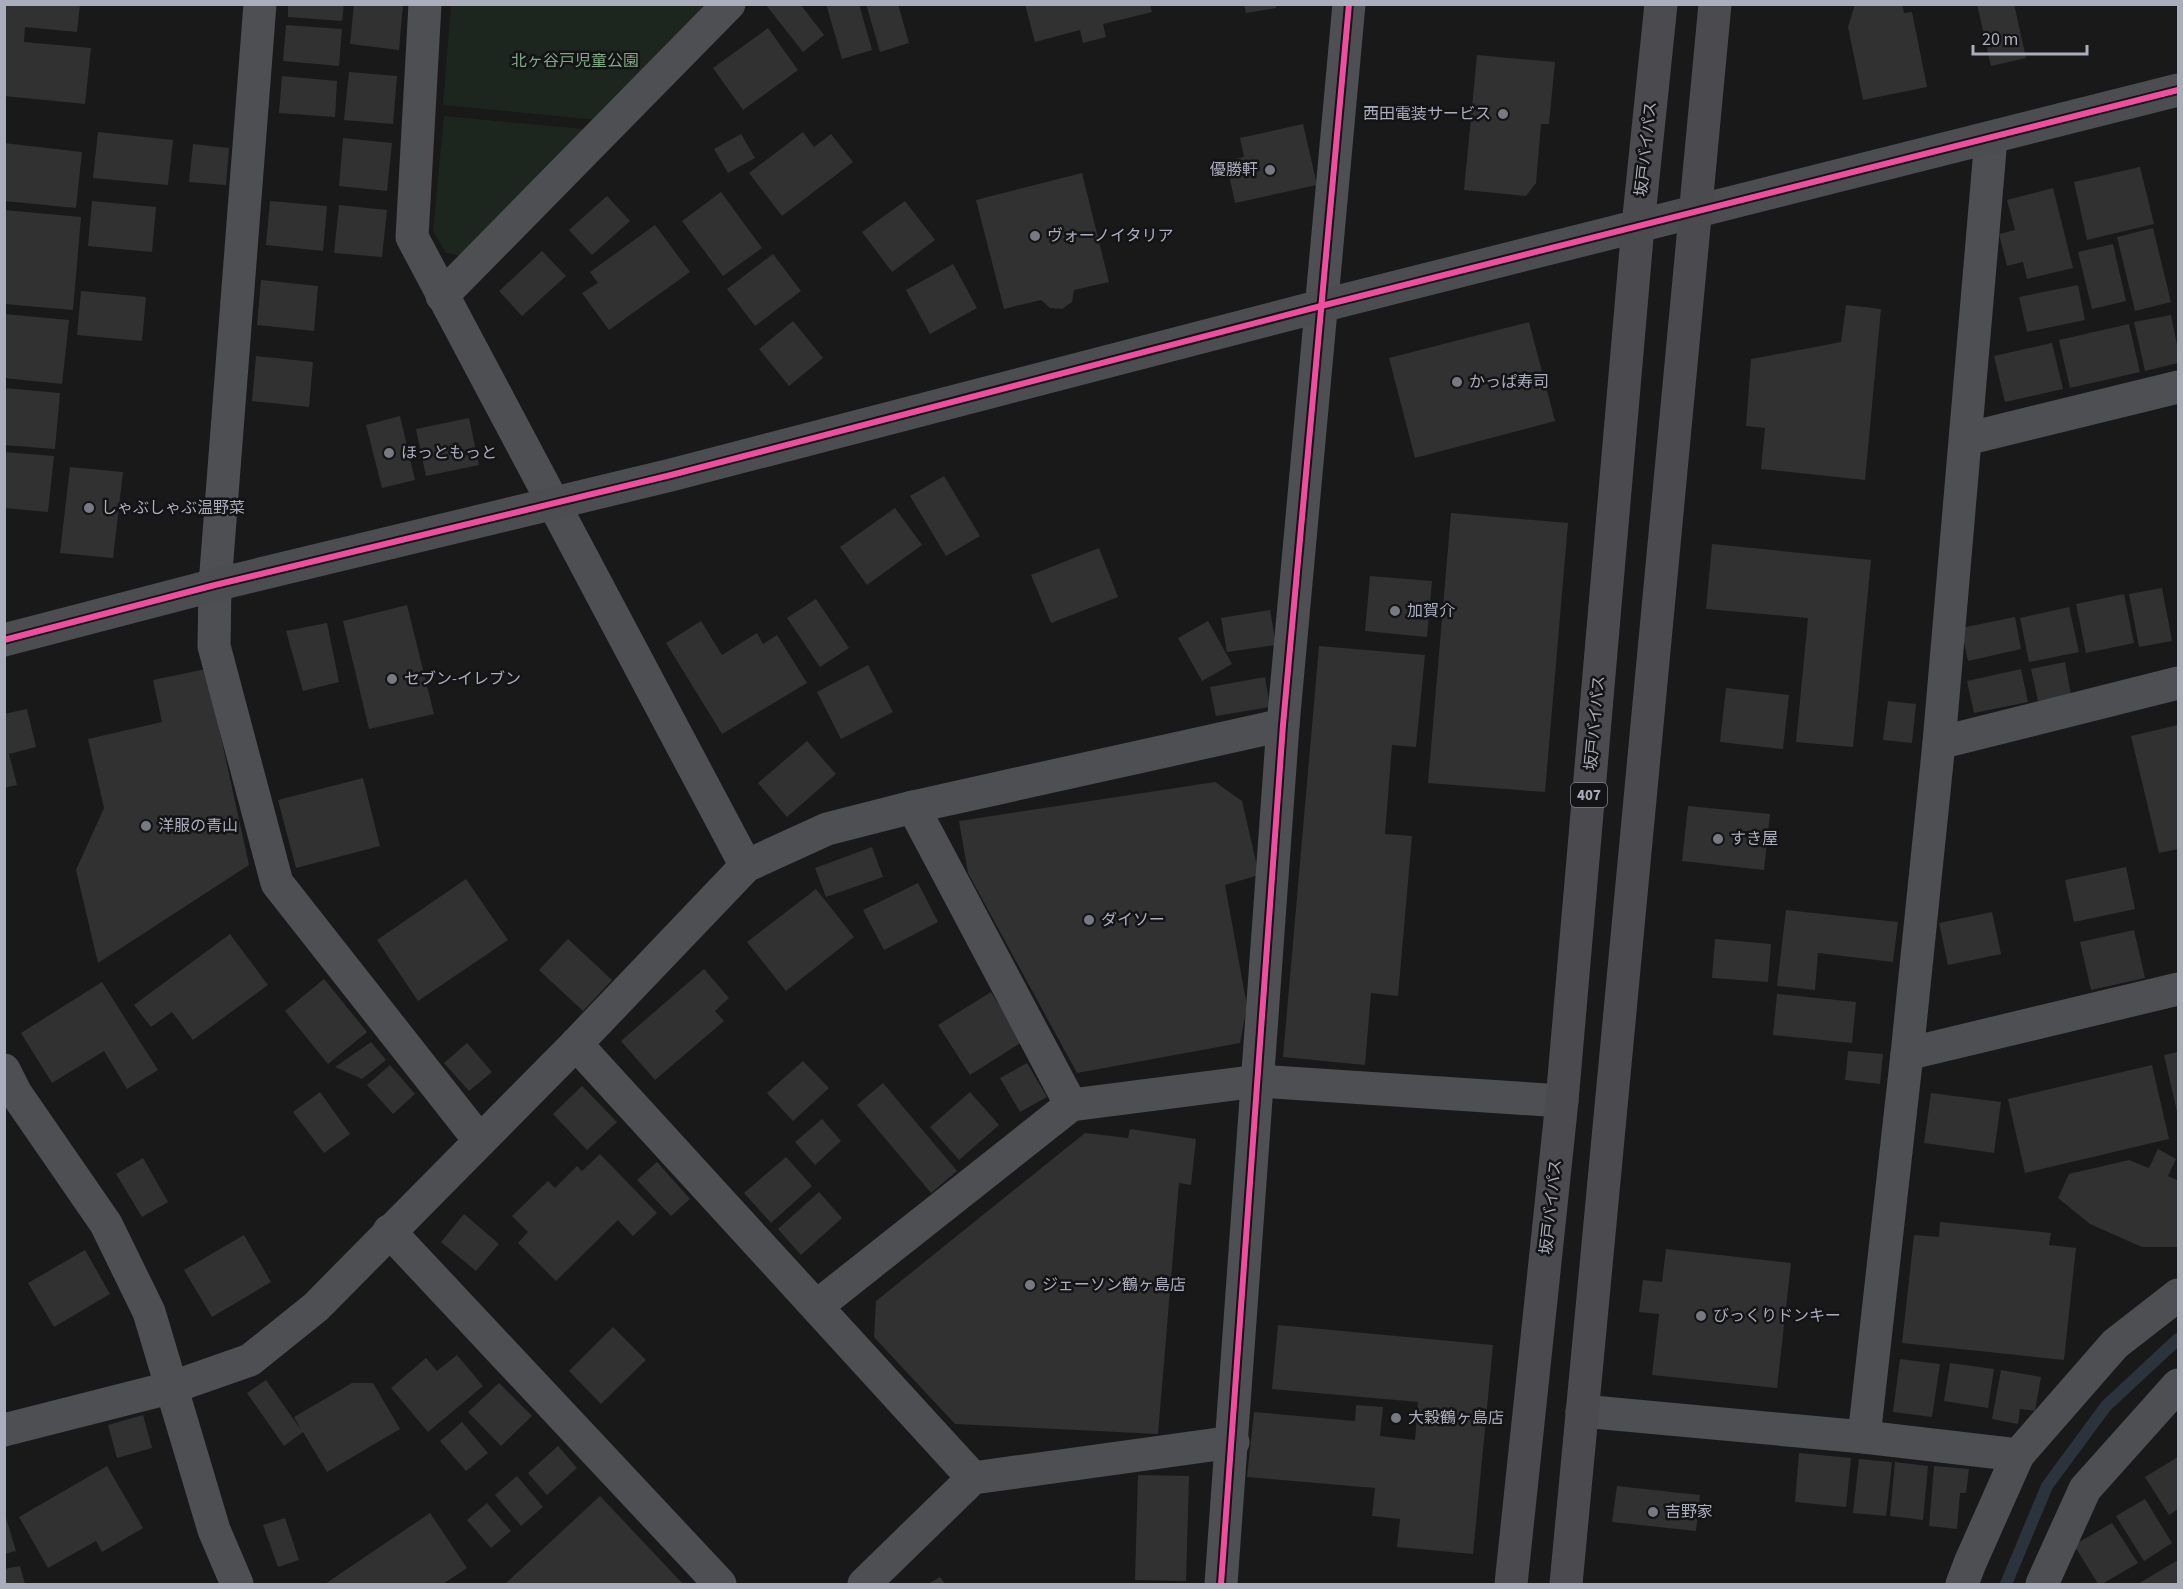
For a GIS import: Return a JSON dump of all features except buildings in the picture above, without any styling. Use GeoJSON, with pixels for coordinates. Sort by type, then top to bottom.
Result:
{"type":"FeatureCollection","features":[{"type":"Feature","properties":{"kind":"highway","name":"坂戸バイパス"},"geometry":{"type":"LineString","coordinates":[[1511,1584],[1562,1101],[1638,226],[1661,4]]}},
{"type":"Feature","properties":{"kind":"highway"},"geometry":{"type":"LineString","coordinates":[[1566,1584],[1715,4]]}},
{"type":"Feature","properties":{"kind":"street"},"geometry":{"type":"LineString","coordinates":[[260,4],[214,585],[214,646],[277,883],[480,1141]]}},
{"type":"Feature","properties":{"kind":"street"},"geometry":{"type":"LineString","coordinates":[[425,4],[412,237],[746,866]]}},
{"type":"Feature","properties":{"kind":"street"},"geometry":{"type":"LineString","coordinates":[[442,296],[729,4]]}},
{"type":"Feature","properties":{"kind":"street"},"geometry":{"type":"LineString","coordinates":[[1221,1584],[1233,1443],[1283,725],[1349,4]]}},
{"type":"Feature","properties":{"kind":"street"},"geometry":{"type":"LineString","coordinates":[[4,640],[214,585],[553,504],[1321,306],[2178,90]]}},
{"type":"Feature","properties":{"kind":"street"},"geometry":{"type":"LineString","coordinates":[[1864,1437],[1907,1054],[1938,743],[1991,138]]}},
{"type":"Feature","properties":{"kind":"street"},"geometry":{"type":"LineString","coordinates":[[1966,439],[2178,387]]}},
{"type":"Feature","properties":{"kind":"street"},"geometry":{"type":"LineString","coordinates":[[1938,743],[2178,683]]}},
{"type":"Feature","properties":{"kind":"street"},"geometry":{"type":"LineString","coordinates":[[4,1430],[173,1387],[250,1360],[316,1306],[576,1044],[746,866],[827,829],[913,807],[1283,725]]}},
{"type":"Feature","properties":{"kind":"street"},"geometry":{"type":"LineString","coordinates":[[913,807],[1071,1105]]}},
{"type":"Feature","properties":{"kind":"street"},"geometry":{"type":"LineString","coordinates":[[1907,1054],[2178,989]]}},
{"type":"Feature","properties":{"kind":"street"},"geometry":{"type":"LineString","coordinates":[[576,1044],[973,1478]]}},
{"type":"Feature","properties":{"kind":"street"},"geometry":{"type":"LineString","coordinates":[[817,1306],[1071,1105],[1258,1081],[1562,1101]]}},
{"type":"Feature","properties":{"kind":"street"},"geometry":{"type":"LineString","coordinates":[[8,1086],[106,1224],[149,1312],[214,1530],[237,1584]]}},
{"type":"Feature","properties":{"kind":"street"},"geometry":{"type":"LineString","coordinates":[[389,1232],[720,1584]]}},
{"type":"Feature","properties":{"kind":"street"},"geometry":{"type":"LineString","coordinates":[[1962,1584],[2018,1455],[2115,1344],[2178,1295]]}},
{"type":"Feature","properties":{"kind":"street"},"geometry":{"type":"LineString","coordinates":[[2050,1580],[2085,1489],[2178,1385]]}},
{"type":"Feature","properties":{"kind":"street"},"geometry":{"type":"LineString","coordinates":[[1582,1412],[1864,1437],[2018,1455]]}},
{"type":"Feature","properties":{"kind":"street"},"geometry":{"type":"LineString","coordinates":[[864,1584],[973,1478],[1233,1443]]}},
{"type":"Feature","properties":{"kind":"green space","name":"北ヶ谷戸児童公園"},"geometry":{"type":"Polygon","coordinates":[[[451,5],[705,5],[599,120],[443,105],[451,5]]]}},
{"type":"Feature","properties":{"kind":"green space"},"geometry":{"type":"Polygon","coordinates":[[[444,116],[593,130],[463,256],[446,253],[433,231],[444,116]]]}},
{"type":"Feature","properties":{"kind":"waterway"},"geometry":{"type":"LineString","coordinates":[[2006,1584],[2047,1486],[2106,1406],[2178,1339]]}},
{"type":"Feature","properties":{"kind":"cycle path"},"geometry":{"type":"LineString","coordinates":[[1221,1584],[1283,725],[1349,4]]}},
{"type":"Feature","properties":{"kind":"cycle path"},"geometry":{"type":"LineString","coordinates":[[4,640],[215,585],[671,475],[1321,306],[2178,90]]}},
{"type":"Feature","properties":{"kind":"place","name":"西田電装サービス"},"geometry":{"type":"Point","coordinates":[1503,114]}},
{"type":"Feature","properties":{"kind":"place","name":"優勝軒"},"geometry":{"type":"Point","coordinates":[1270,170]}},
{"type":"Feature","properties":{"kind":"place","name":"ヴォーノイタリア"},"geometry":{"type":"Point","coordinates":[1035,236]}},
{"type":"Feature","properties":{"kind":"place","name":"かっぱ寿司"},"geometry":{"type":"Point","coordinates":[1457,382]}},
{"type":"Feature","properties":{"kind":"place","name":"ほっともっと"},"geometry":{"type":"Point","coordinates":[389,453]}},
{"type":"Feature","properties":{"kind":"place","name":"しゃぶしゃぶ温野菜"},"geometry":{"type":"Point","coordinates":[89,508]}},
{"type":"Feature","properties":{"kind":"place","name":"加賀介"},"geometry":{"type":"Point","coordinates":[1395,611]}},
{"type":"Feature","properties":{"kind":"place","name":"セブン-イレブン"},"geometry":{"type":"Point","coordinates":[392,679]}},
{"type":"Feature","properties":{"kind":"place","name":"洋服の青山"},"geometry":{"type":"Point","coordinates":[146,826]}},
{"type":"Feature","properties":{"kind":"place","name":"すき屋"},"geometry":{"type":"Point","coordinates":[1718,839]}},
{"type":"Feature","properties":{"kind":"place","name":"ダイソー"},"geometry":{"type":"Point","coordinates":[1089,920]}},
{"type":"Feature","properties":{"kind":"place","name":"ジェーソン鶴ヶ島店"},"geometry":{"type":"Point","coordinates":[1030,1285]}},
{"type":"Feature","properties":{"kind":"place","name":"びっくりドンキー"},"geometry":{"type":"Point","coordinates":[1701,1316]}},
{"type":"Feature","properties":{"kind":"place","name":"大穀鶴ヶ島店"},"geometry":{"type":"Point","coordinates":[1396,1418]}},
{"type":"Feature","properties":{"kind":"place","name":"吉野家"},"geometry":{"type":"Point","coordinates":[1653,1512]}}]}
